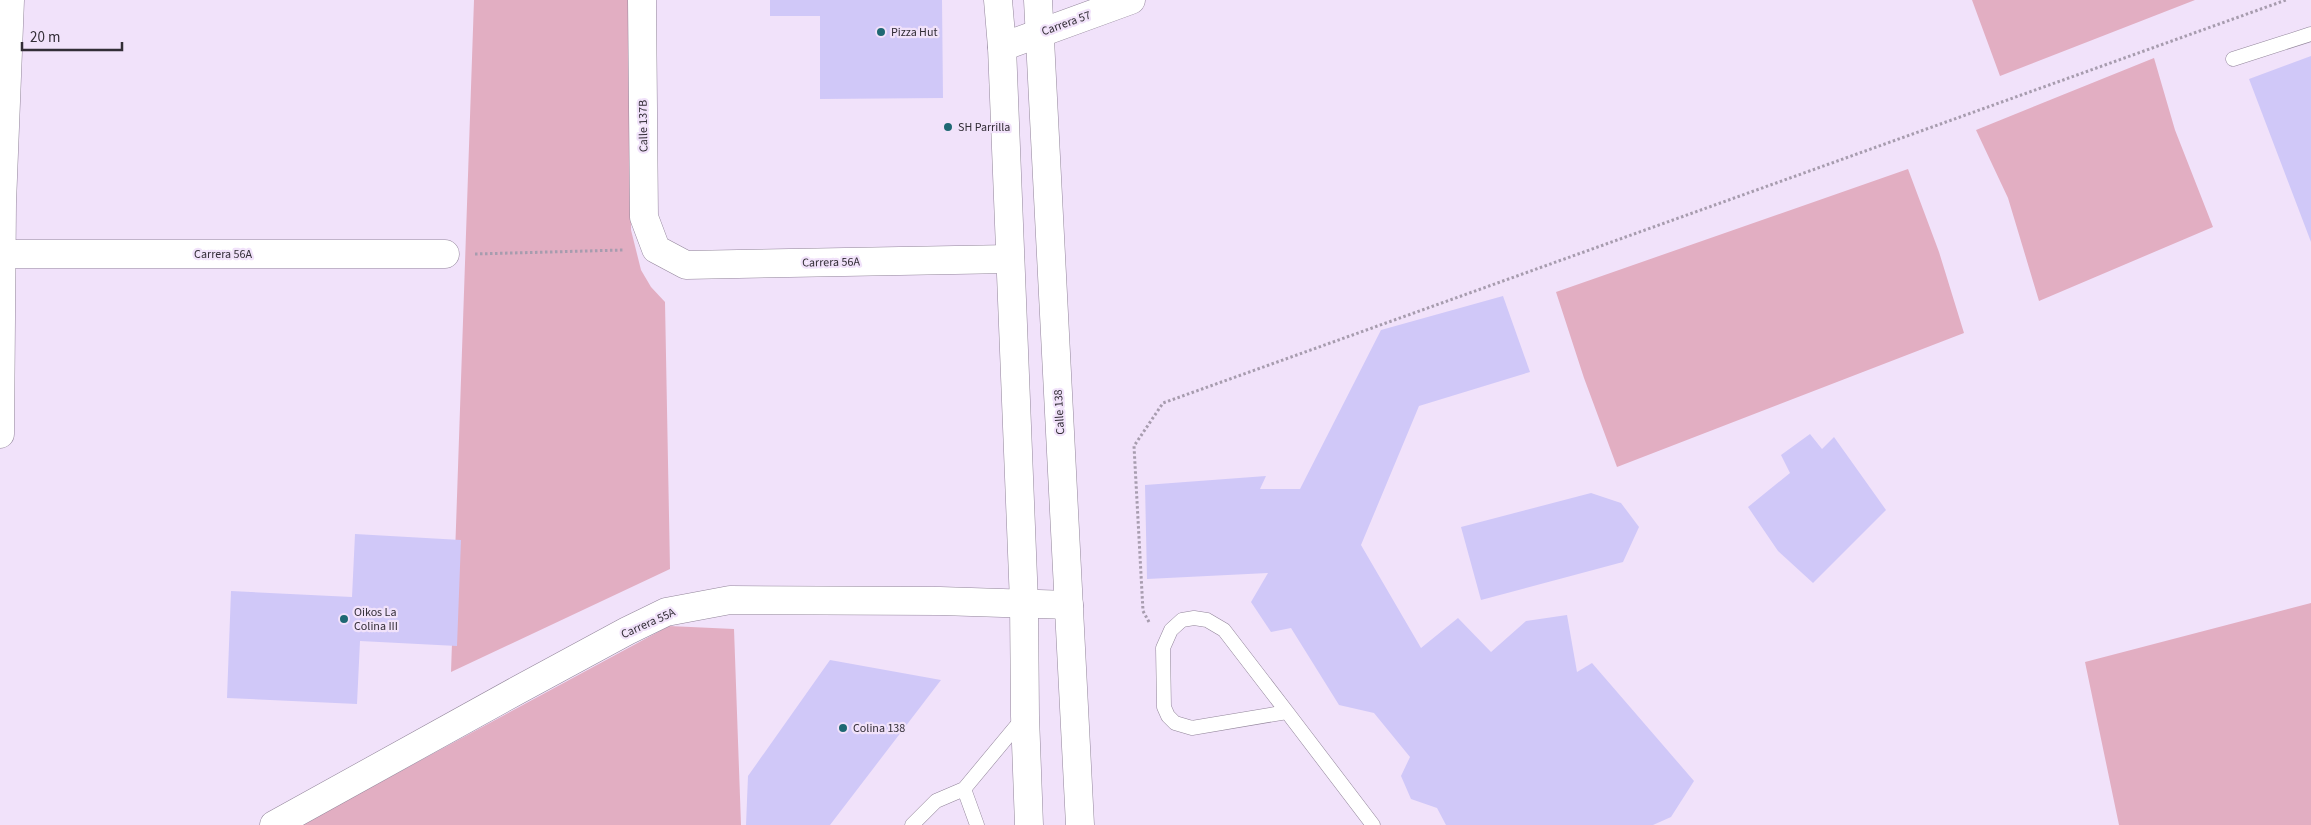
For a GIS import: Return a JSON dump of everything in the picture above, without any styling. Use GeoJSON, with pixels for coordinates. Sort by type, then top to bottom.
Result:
{"type":"FeatureCollection","features":[{"type":"Feature","properties":{"kind":"street"},"geometry":{"type":"LineString","coordinates":[[0,434],[1,254],[10,0]]}},
{"type":"Feature","properties":{"kind":"street","name":"Calle 137B"},"geometry":{"type":"LineString","coordinates":[[642,0],[644,217],[656,249]]}},
{"type":"Feature","properties":{"kind":"street"},"geometry":{"type":"LineString","coordinates":[[998,0],[1002,47],[1024,603],[1025,716],[1029,825]]}},
{"type":"Feature","properties":{"kind":"street","name":"Calle 138"},"geometry":{"type":"LineString","coordinates":[[1038,0],[1080,825]]}},
{"type":"Feature","properties":{"kind":"street","name":"Carrera 57"},"geometry":{"type":"LineString","coordinates":[[1002,47],[1131,0]]}},
{"type":"Feature","properties":{"kind":"street","name":"Carrera 56A"},"geometry":{"type":"LineString","coordinates":[[656,249],[686,265],[1010,259]]}},
{"type":"Feature","properties":{"kind":"street","name":"Carrera 56A"},"geometry":{"type":"LineString","coordinates":[[1,254],[446,254]]}},
{"type":"Feature","properties":{"kind":"street","name":"Carrera 55A"},"geometry":{"type":"LineString","coordinates":[[274,825],[518,690],[666,612],[730,600],[1069,605]]}},
{"type":"Feature","properties":{"kind":"lane"},"geometry":{"type":"LineString","coordinates":[[2233,58],[2311,34]]}},
{"type":"Feature","properties":{"kind":"lane"},"geometry":{"type":"LineString","coordinates":[[1286,712],[1192,728],[1175,723],[1168,716],[1164,707],[1163,648],[1171,630],[1182,620],[1194,618],[1216,624],[1224,630],[1373,825]]}},
{"type":"Feature","properties":{"kind":"lane"},"geometry":{"type":"LineString","coordinates":[[912,825],[936,801],[964,789],[1025,716]]}},
{"type":"Feature","properties":{"kind":"lane"},"geometry":{"type":"LineString","coordinates":[[964,789],[976,825]]}},
{"type":"Feature","properties":{"kind":"path"},"geometry":{"type":"LineString","coordinates":[[1163,648],[1143,611],[1134,446],[1163,403],[2286,0]]}},
{"type":"Feature","properties":{"kind":"path"},"geometry":{"type":"LineString","coordinates":[[446,254],[656,249]]}},
{"type":"Feature","properties":{"kind":"shaded area"},"geometry":{"type":"Polygon","coordinates":[[[474,0],[629,0],[631,230],[641,270],[651,287],[665,302],[670,569],[451,672],[474,0]]]}},
{"type":"Feature","properties":{"kind":"shaded area"},"geometry":{"type":"Polygon","coordinates":[[[1972,0],[2195,0],[2000,76],[1972,0]]]}},
{"type":"Feature","properties":{"kind":"shaded area"},"geometry":{"type":"Polygon","coordinates":[[[2154,58],[2175,130],[2213,227],[2039,301],[2008,198],[1976,130],[2154,58]]]}},
{"type":"Feature","properties":{"kind":"shaded area"},"geometry":{"type":"Polygon","coordinates":[[[1908,169],[1939,252],[1964,333],[1617,467],[1584,378],[1556,292],[1908,169]]]}},
{"type":"Feature","properties":{"kind":"shaded area"},"geometry":{"type":"Polygon","coordinates":[[[2311,603],[2311,825],[2119,825],[2085,662],[2311,603]]]}},
{"type":"Feature","properties":{"kind":"shaded area"},"geometry":{"type":"Polygon","coordinates":[[[669,626],[734,629],[741,825],[301,825],[669,626]]]}},
{"type":"Feature","properties":{"kind":"building"},"geometry":{"type":"Polygon","coordinates":[[[770,0],[942,0],[943,98],[820,99],[820,16],[770,16],[770,0]]]}},
{"type":"Feature","properties":{"kind":"building"},"geometry":{"type":"Polygon","coordinates":[[[2311,56],[2311,242],[2249,79],[2311,56]]]}},
{"type":"Feature","properties":{"kind":"building"},"geometry":{"type":"Polygon","coordinates":[[[1503,296],[1530,372],[1419,406],[1361,545],[1421,648],[1458,618],[1491,652],[1526,621],[1567,615],[1577,672],[1592,663],[1694,781],[1671,817],[1653,825],[1446,825],[1437,808],[1411,799],[1401,776],[1410,757],[1374,713],[1339,705],[1291,628],[1271,632],[1251,602],[1268,573],[1147,579],[1145,485],[1266,476],[1260,489],[1300,489],[1381,330],[1503,296]]]}},
{"type":"Feature","properties":{"kind":"building"},"geometry":{"type":"Polygon","coordinates":[[[1810,434],[1822,449],[1834,437],[1886,510],[1813,583],[1778,551],[1748,507],[1790,473],[1781,455],[1810,434]]]}},
{"type":"Feature","properties":{"kind":"building"},"geometry":{"type":"Polygon","coordinates":[[[1591,493],[1621,503],[1639,527],[1623,562],[1481,600],[1461,527],[1591,493]]]}},
{"type":"Feature","properties":{"kind":"building","name":"Oikos La Colina III"},"geometry":{"type":"Polygon","coordinates":[[[355,534],[461,540],[457,646],[360,641],[357,704],[227,698],[231,591],[352,597],[355,534]]]}},
{"type":"Feature","properties":{"kind":"building","name":"Colina 138"},"geometry":{"type":"Polygon","coordinates":[[[830,660],[941,680],[830,825],[746,825],[748,776],[830,660]]]}},
{"type":"Feature","properties":{"kind":"place","name":"Pizza Hut"},"geometry":{"type":"Point","coordinates":[881,32]}},
{"type":"Feature","properties":{"kind":"place","name":"SH Parrilla"},"geometry":{"type":"Point","coordinates":[948,127]}},
{"type":"Feature","properties":{"kind":"place","name":"Oikos La Colina III"},"geometry":{"type":"Point","coordinates":[344,619]}},
{"type":"Feature","properties":{"kind":"place","name":"Colina 138"},"geometry":{"type":"Point","coordinates":[843,728]}}]}
